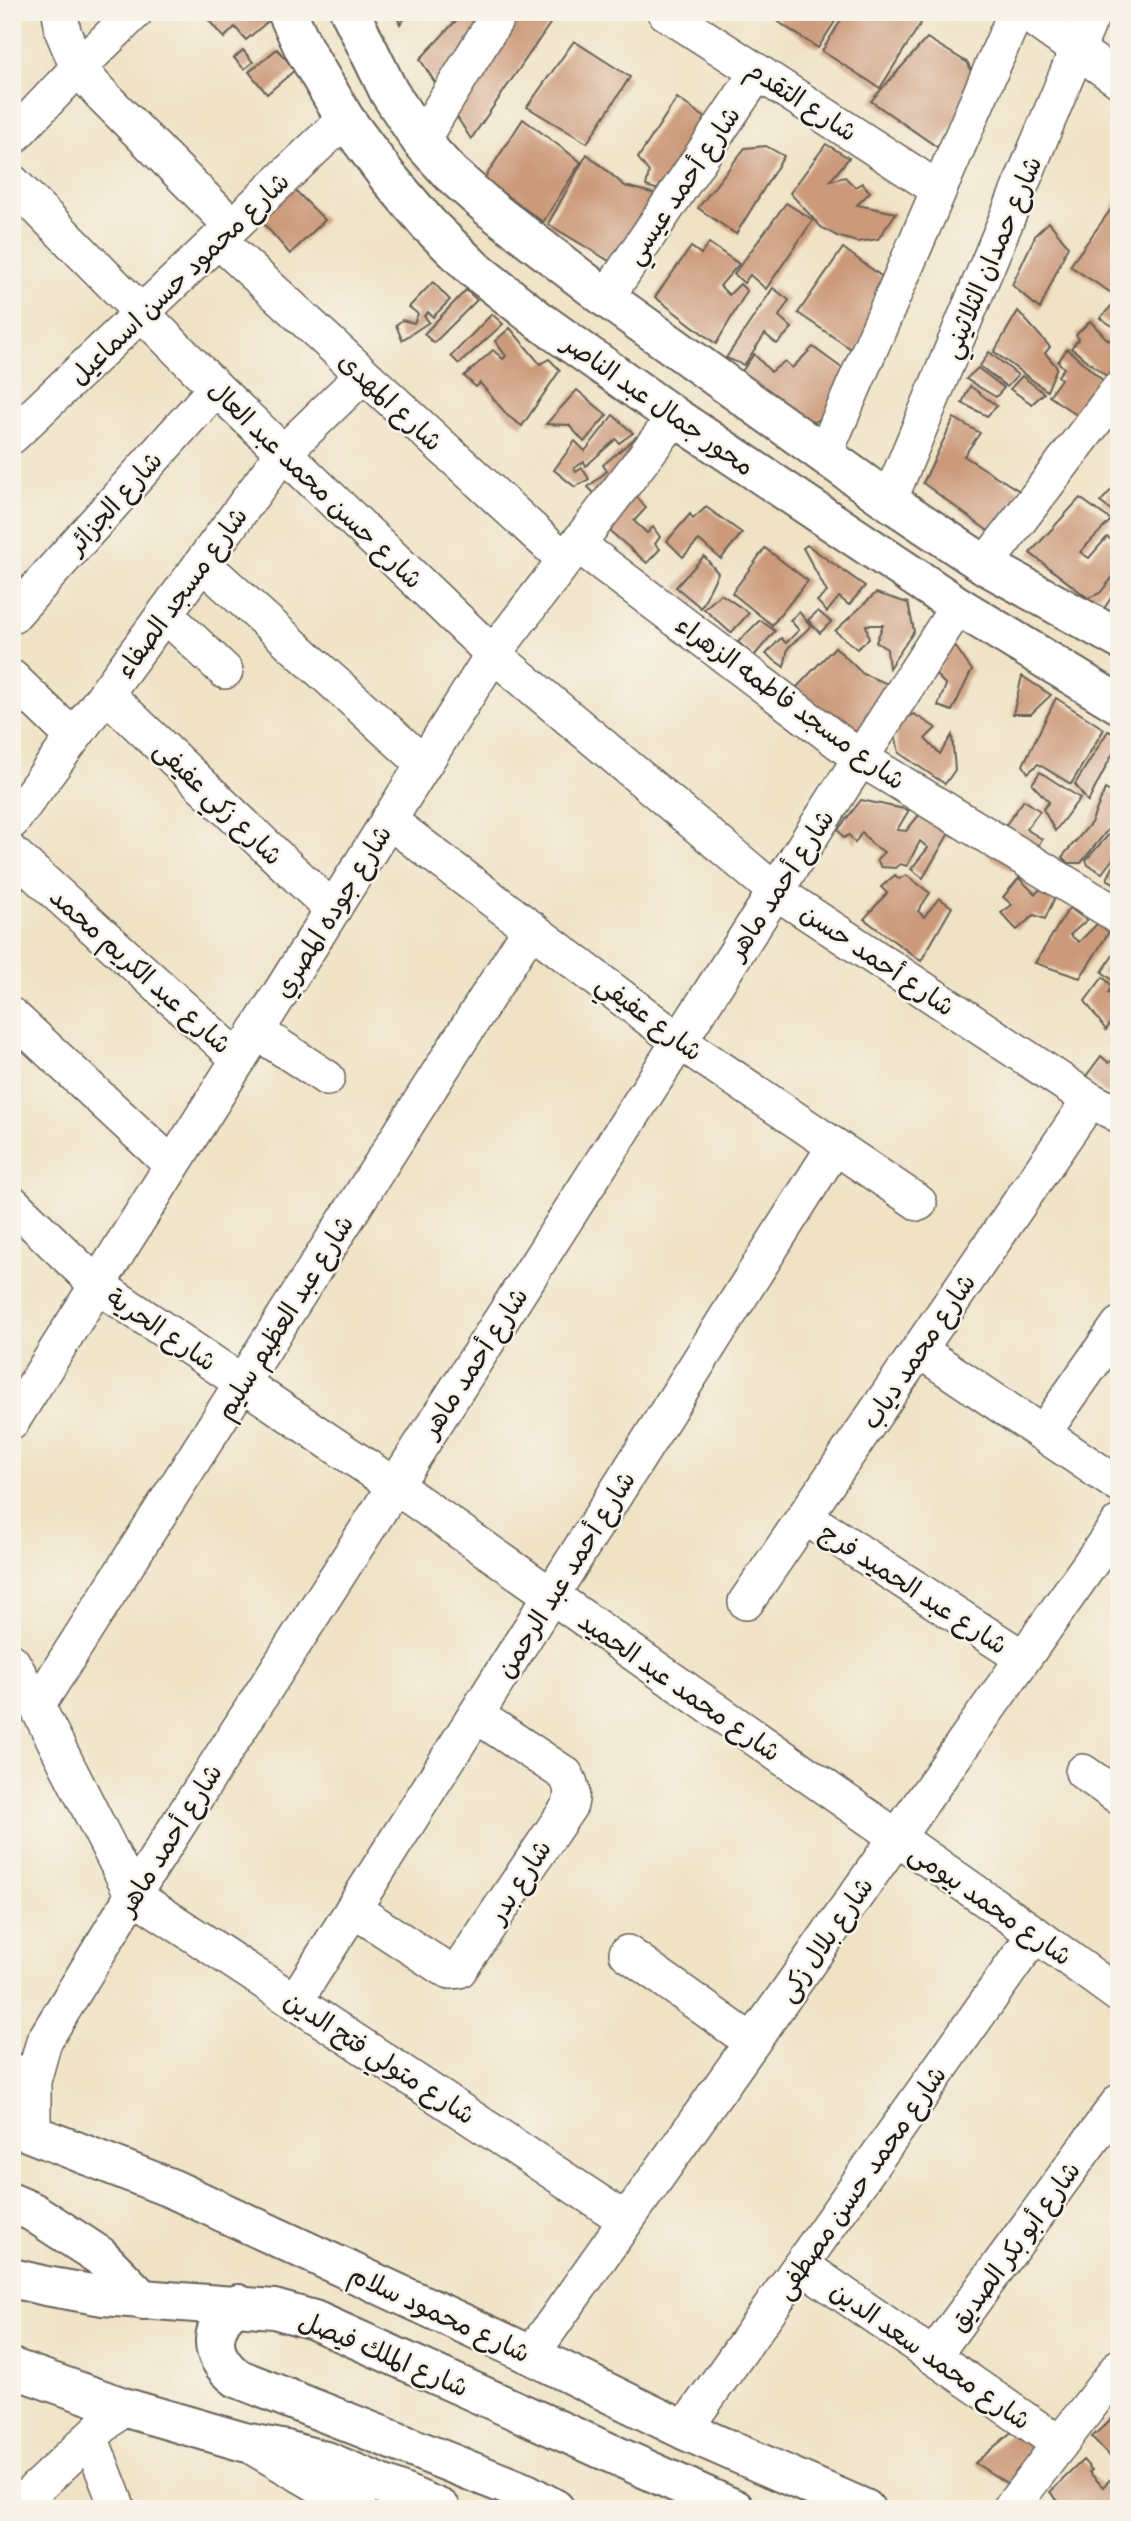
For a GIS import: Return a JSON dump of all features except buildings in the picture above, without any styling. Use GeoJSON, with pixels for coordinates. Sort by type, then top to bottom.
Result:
{"type":"FeatureCollection","features":[{"type":"Feature","properties":{"kind":"street","name":"شارع المهدى"},"geometry":{"type":"LineString","coordinates":[[60,12],[63,32],[78,68],[225,233],[363,375],[571,552]]}},
{"type":"Feature","properties":{"kind":"street"},"geometry":{"type":"LineString","coordinates":[[13,137],[135,12]]}},
{"type":"Feature","properties":{"kind":"street","name":"محور جمال عبد الناصر"},"geometry":{"type":"LineString","coordinates":[[287,12],[304,48],[345,119],[396,187],[429,225],[474,269],[540,321],[675,417],[958,606],[1119,704]]}},
{"type":"Feature","properties":{"kind":"street","name":"محور جمال عبد الناصر"},"geometry":{"type":"LineString","coordinates":[[350,12],[389,92],[421,141],[450,173],[492,210],[606,298],[889,501],[985,565],[1119,639]]}},
{"type":"Feature","properties":{"kind":"street"},"geometry":{"type":"LineString","coordinates":[[421,141],[500,12]]}},
{"type":"Feature","properties":{"kind":"street","name":"شارع التقدم"},"geometry":{"type":"LineString","coordinates":[[665,12],[939,189]]}},
{"type":"Feature","properties":{"kind":"street"},"geometry":{"type":"LineString","coordinates":[[824,455],[1016,12]]}},
{"type":"Feature","properties":{"kind":"street"},"geometry":{"type":"LineString","coordinates":[[1024,12],[1119,80]]}},
{"type":"Feature","properties":{"kind":"street","name":"شارع حمدان الثلاثيني"},"geometry":{"type":"LineString","coordinates":[[889,501],[1093,12]]}},
{"type":"Feature","properties":{"kind":"street","name":"شارع أحمد عيسي"},"geometry":{"type":"LineString","coordinates":[[606,298],[758,72]]}},
{"type":"Feature","properties":{"kind":"street","name":"شارع محمود حسن اسماعيل"},"geometry":{"type":"LineString","coordinates":[[13,434],[345,119]]}},
{"type":"Feature","properties":{"kind":"street","name":"شارع حسن محمد عبد العال"},"geometry":{"type":"LineString","coordinates":[[12,182],[283,453],[493,654]]}},
{"type":"Feature","properties":{"kind":"street","name":"شارع مسجد الصفاء"},"geometry":{"type":"LineString","coordinates":[[12,821],[283,453],[363,375]]}},
{"type":"Feature","properties":{"kind":"street","name":"شارع الجزائر"},"geometry":{"type":"LineString","coordinates":[[12,616],[216,387]]}},
{"type":"Feature","properties":{"kind":"street"},"geometry":{"type":"LineString","coordinates":[[985,565],[1119,388]]}},
{"type":"Feature","properties":{"kind":"street","name":"شارع جوده المصري"},"geometry":{"type":"LineString","coordinates":[[16,1404],[173,1166],[493,654],[675,417]]}},
{"type":"Feature","properties":{"kind":"street","name":"شارع مسجد فاطمه الزهراء"},"geometry":{"type":"LineString","coordinates":[[571,552],[860,758],[1119,916]]}},
{"type":"Feature","properties":{"kind":"street"},"geometry":{"type":"LineString","coordinates":[[202,563],[424,764]]}},
{"type":"Feature","properties":{"kind":"street","name":"شارع أحمد ماهر"},"geometry":{"type":"LineString","coordinates":[[23,2130],[44,2041],[133,1895],[958,606]]}},
{"type":"Feature","properties":{"kind":"street"},"geometry":{"type":"LineString","coordinates":[[165,614],[225,671]]}},
{"type":"Feature","properties":{"kind":"street","name":"شارع أحمد حسن"},"geometry":{"type":"LineString","coordinates":[[493,654],[775,891],[1110,1108]]}},
{"type":"Feature","properties":{"kind":"street"},"geometry":{"type":"LineString","coordinates":[[12,678],[72,737]]}},
{"type":"Feature","properties":{"kind":"street","name":"شارع زكي عفيفى"},"geometry":{"type":"LineString","coordinates":[[106,694],[332,910]]}},
{"type":"Feature","properties":{"kind":"street","name":"شارع عفيفي"},"geometry":{"type":"LineString","coordinates":[[388,820],[679,1041],[919,1203]]}},
{"type":"Feature","properties":{"kind":"street","name":"شارع عبد الكريم محمد"},"geometry":{"type":"LineString","coordinates":[[12,853],[247,1045],[327,1078]]}},
{"type":"Feature","properties":{"kind":"street","name":"شارع عبد العظيم سليم"},"geometry":{"type":"LineString","coordinates":[[37,1706],[531,928]]}},
{"type":"Feature","properties":{"kind":"street"},"geometry":{"type":"LineString","coordinates":[[12,1016],[173,1166]]}},
{"type":"Feature","properties":{"kind":"street","name":"شارع محمد دياب"},"geometry":{"type":"LineString","coordinates":[[746,1602],[919,1350],[1110,1108]]}},
{"type":"Feature","properties":{"kind":"street","name":"شارع أحمد عبد الرحمن"},"geometry":{"type":"LineString","coordinates":[[295,2001],[835,1146]]}},
{"type":"Feature","properties":{"kind":"street","name":"شارع الحرية"},"geometry":{"type":"LineString","coordinates":[[12,1203],[97,1285],[395,1486]]}},
{"type":"Feature","properties":{"kind":"street"},"geometry":{"type":"LineString","coordinates":[[1042,1433],[1119,1325]]}},
{"type":"Feature","properties":{"kind":"street"},"geometry":{"type":"LineString","coordinates":[[919,1350],[1119,1485]]}},
{"type":"Feature","properties":{"kind":"street","name":"شارع محمد عبد الحميد"},"geometry":{"type":"LineString","coordinates":[[395,1486],[896,1838]]}},
{"type":"Feature","properties":{"kind":"street","name":"شارع عبد الحميد فرج"},"geometry":{"type":"LineString","coordinates":[[805,1517],[1023,1658]]}},
{"type":"Feature","properties":{"kind":"street","name":"شارع بلال زكى"},"geometry":{"type":"LineString","coordinates":[[531,2355],[1119,1523]]}},
{"type":"Feature","properties":{"kind":"street"},"geometry":{"type":"LineString","coordinates":[[12,1662],[133,1895]]}},
{"type":"Feature","properties":{"kind":"street","name":"شارع بدر"},"geometry":{"type":"LineString","coordinates":[[354,1909],[443,1968],[450,1971],[459,1970],[570,1805],[573,1794],[565,1774],[476,1715]]}},
{"type":"Feature","properties":{"kind":"street"},"geometry":{"type":"LineString","coordinates":[[1083,1772],[1119,1797]]}},
{"type":"Feature","properties":{"kind":"street","name":"شارع محمد بيومى"},"geometry":{"type":"LineString","coordinates":[[896,1838],[1119,1995]]}},
{"type":"Feature","properties":{"kind":"street","name":"شارع متولي فتح الدين"},"geometry":{"type":"LineString","coordinates":[[133,1895],[626,2220]]}},
{"type":"Feature","properties":{"kind":"street","name":"شارع محمد حسن مصطفى"},"geometry":{"type":"LineString","coordinates":[[684,2430],[1035,1934]]}},
{"type":"Feature","properties":{"kind":"street"},"geometry":{"type":"LineString","coordinates":[[627,1952],[752,2042]]}},
{"type":"Feature","properties":{"kind":"street"},"geometry":{"type":"LineString","coordinates":[[12,2072],[23,2130]]}},
{"type":"Feature","properties":{"kind":"street","name":"شارع أبو بكر الصديق"},"geometry":{"type":"LineString","coordinates":[[933,2356],[1119,2102]]}},
{"type":"Feature","properties":{"kind":"street","name":"شارع محمود سلام"},"geometry":{"type":"LineString","coordinates":[[23,2130],[173,2189],[531,2355],[684,2430],[865,2509]]}},
{"type":"Feature","properties":{"kind":"street"},"geometry":{"type":"LineString","coordinates":[[12,2203],[33,2212],[100,2256],[143,2300]]}},
{"type":"Feature","properties":{"kind":"street","name":"شارع محمد سعد الدين"},"geometry":{"type":"LineString","coordinates":[[801,2266],[1060,2444]]}},
{"type":"Feature","properties":{"kind":"street","name":"شارع الملك فيصل"},"geometry":{"type":"LineString","coordinates":[[12,2278],[46,2286],[143,2300],[238,2304],[274,2309],[314,2320],[735,2509]]}},
{"type":"Feature","properties":{"kind":"street"},"geometry":{"type":"LineString","coordinates":[[238,2304],[219,2322],[215,2347],[219,2360],[237,2378],[526,2493],[555,2509]]}},
{"type":"Feature","properties":{"kind":"street"},"geometry":{"type":"LineString","coordinates":[[1010,2509],[1119,2367]]}},
{"type":"Feature","properties":{"kind":"street"},"geometry":{"type":"LineString","coordinates":[[12,2368],[123,2407],[244,2442],[329,2462],[441,2509]]}},
{"type":"Feature","properties":{"kind":"street"},"geometry":{"type":"LineString","coordinates":[[14,2509],[123,2407]]}},
{"type":"Feature","properties":{"kind":"street"},"geometry":{"type":"LineString","coordinates":[[91,2439],[118,2509]]}},
{"type":"Feature","properties":{"kind":"street"},"geometry":{"type":"LineString","coordinates":[[244,2442],[359,2509]]}}]}
